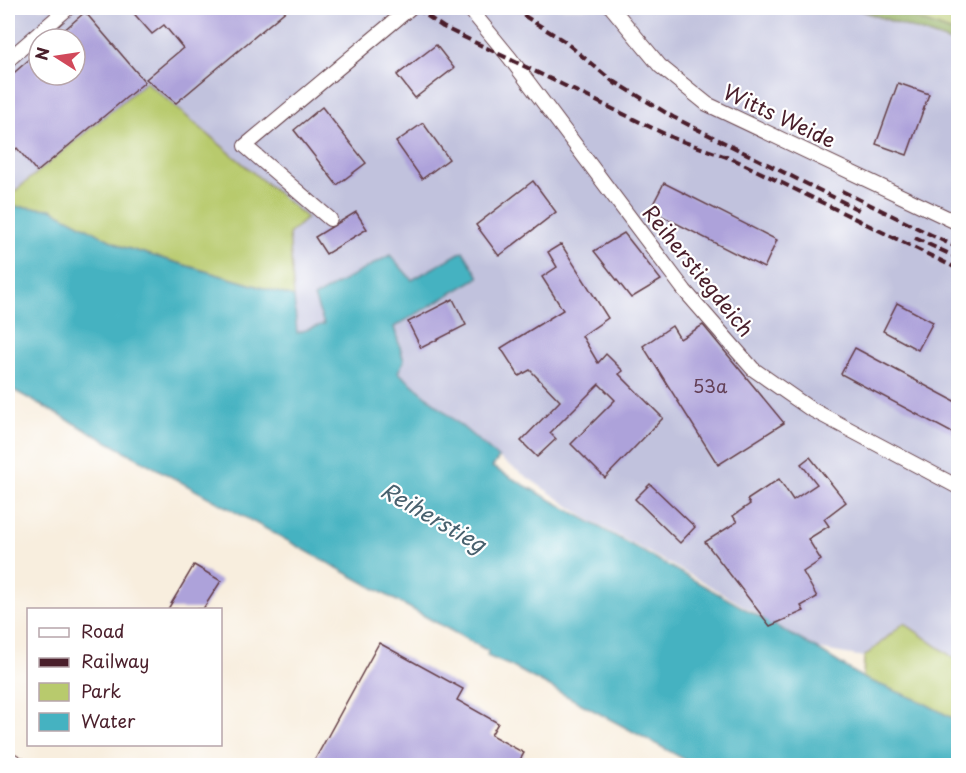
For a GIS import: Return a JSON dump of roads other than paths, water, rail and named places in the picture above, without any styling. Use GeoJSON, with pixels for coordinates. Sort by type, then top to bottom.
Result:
{"type":"FeatureCollection","features":[{"type":"Feature","properties":{"kind":"street"},"geometry":{"type":"LineString","coordinates":[[8,60],[68,8]]}},
{"type":"Feature","properties":{"kind":"street"},"geometry":{"type":"LineString","coordinates":[[330,219],[245,146],[410,8]]}},
{"type":"Feature","properties":{"kind":"street","name":"Reiherstiegdeich"},"geometry":{"type":"LineString","coordinates":[[469,8],[510,58],[685,291],[753,369],[809,408],[958,487]]}},
{"type":"Feature","properties":{"kind":"street","name":"Witts Weide"},"geometry":{"type":"LineString","coordinates":[[612,8],[660,66],[707,104],[958,223]]}},
{"type":"Feature","properties":{"kind":"street"},"geometry":{"type":"LineString","coordinates":[[8,758],[22,765]]}},
{"type":"Feature","properties":{"kind":"water","name":"Reiherstieg"},"geometry":{"type":"Polygon","coordinates":[[[8,206],[51,209],[123,247],[294,297],[297,333],[324,324],[314,297],[390,255],[412,280],[463,251],[479,277],[394,327],[404,361],[398,372],[499,458],[492,467],[817,649],[863,678],[920,701],[958,721],[958,765],[695,765],[511,666],[487,656],[488,651],[8,387],[8,206]]]}},
{"type":"Feature","properties":{"kind":"railway"},"geometry":{"type":"LineString","coordinates":[[416,8],[443,27],[673,138],[735,160],[958,269]]}},
{"type":"Feature","properties":{"kind":"railway"},"geometry":{"type":"LineString","coordinates":[[512,8],[564,41],[617,85]]}},
{"type":"Feature","properties":{"kind":"railway"},"geometry":{"type":"LineString","coordinates":[[612,80],[673,117],[861,211]]}},
{"type":"Feature","properties":{"kind":"railway"},"geometry":{"type":"LineString","coordinates":[[842,191],[958,248]]}},
{"type":"Feature","properties":{"kind":"railway"},"geometry":{"type":"LineString","coordinates":[[915,238],[958,258]]}}]}
